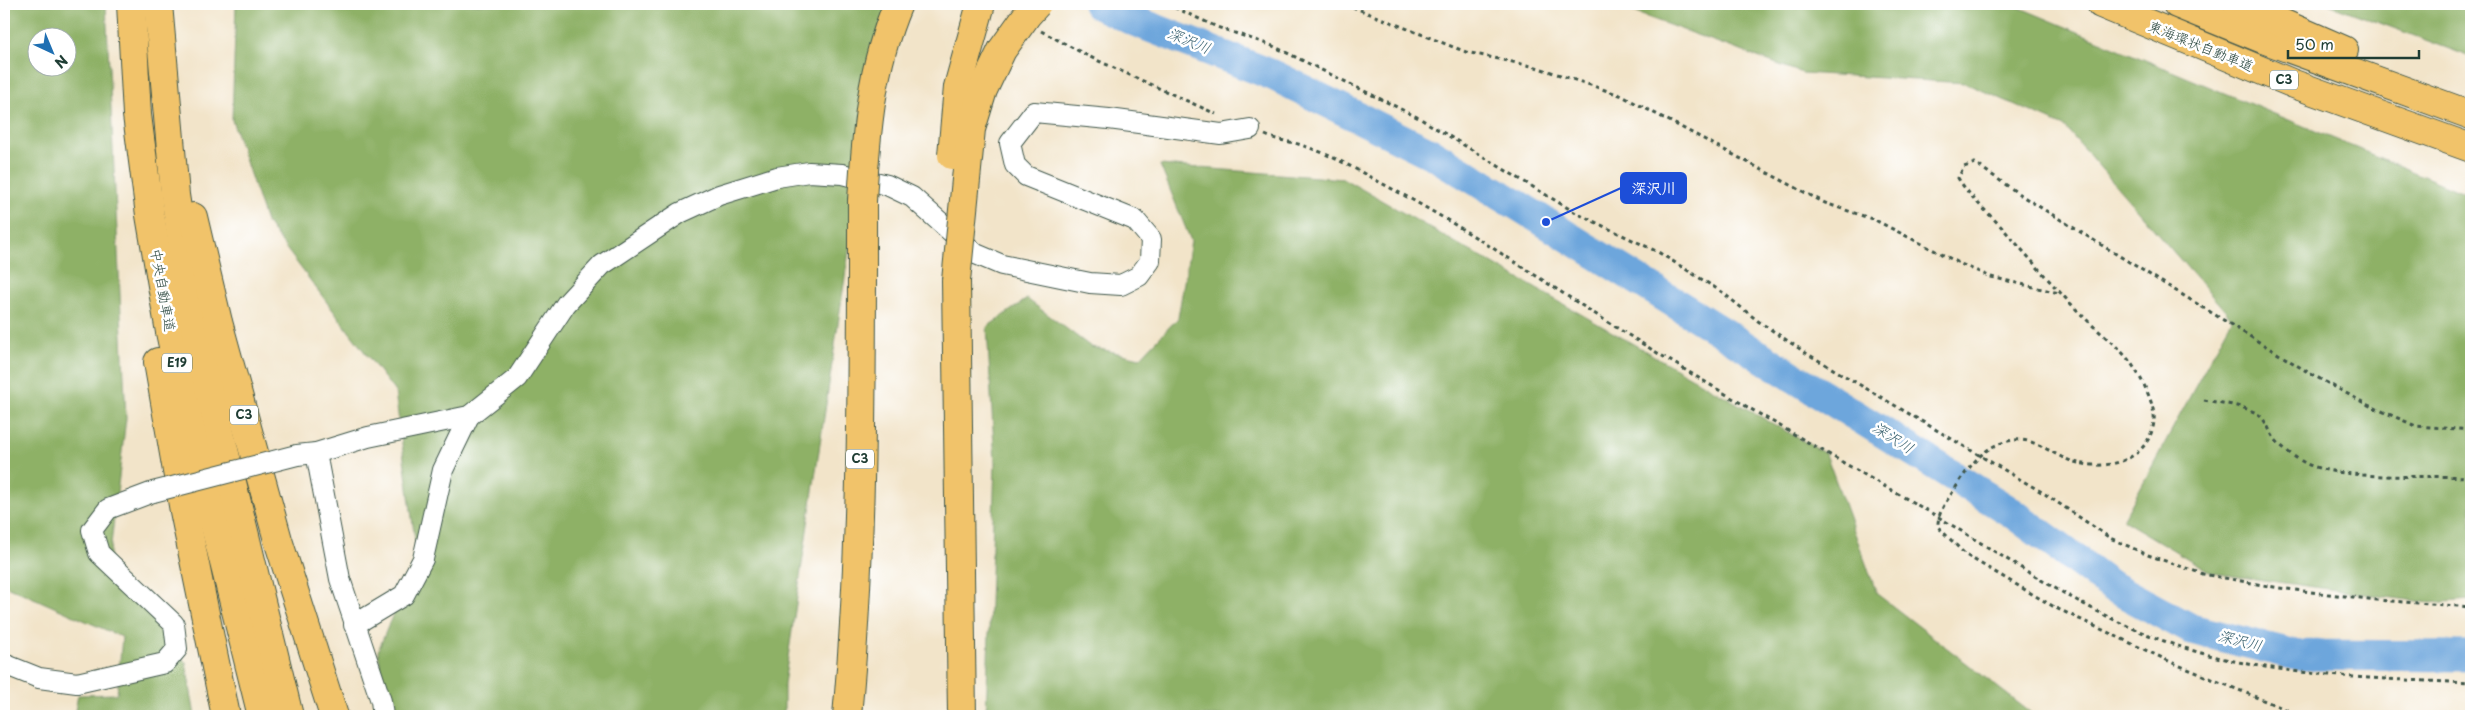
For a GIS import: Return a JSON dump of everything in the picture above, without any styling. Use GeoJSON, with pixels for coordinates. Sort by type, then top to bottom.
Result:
{"type":"FeatureCollection","features":[{"type":"Feature","properties":{"kind":"highway","name":"中央自動車道"},"geometry":{"type":"LineString","coordinates":[[131,4],[138,116],[150,215],[184,398],[262,716]]}},
{"type":"Feature","properties":{"kind":"highway","name":"中央自動車道"},"geometry":{"type":"LineString","coordinates":[[158,4],[166,111],[184,262],[197,339],[289,716]]}},
{"type":"Feature","properties":{"kind":"highway","name":"C3"},"geometry":{"type":"LineString","coordinates":[[847,716],[856,579],[862,201],[866,126],[877,63],[898,4]]}},
{"type":"Feature","properties":{"kind":"highway"},"geometry":{"type":"LineString","coordinates":[[962,716],[956,281],[951,145],[958,87],[981,4]]}},
{"type":"Feature","properties":{"kind":"highway"},"geometry":{"type":"LineString","coordinates":[[2091,4],[2137,20]]}},
{"type":"Feature","properties":{"kind":"highway","name":"東海環状自動車道"},"geometry":{"type":"LineString","coordinates":[[2101,4],[2294,84],[2471,148]]}},
{"type":"Feature","properties":{"kind":"highway","name":"C3"},"geometry":{"type":"LineString","coordinates":[[2177,4],[2263,39],[2471,114]]}},
{"type":"Feature","properties":{"kind":"highway"},"geometry":{"type":"LineString","coordinates":[[2238,4],[2471,103]]}},
{"type":"Feature","properties":{"kind":"highway"},"geometry":{"type":"LineString","coordinates":[[956,281],[971,128],[984,90],[1002,50],[1027,14],[1037,16]]}},
{"type":"Feature","properties":{"kind":"highway","name":"C3"},"geometry":{"type":"LineString","coordinates":[[166,111],[218,322],[278,540],[334,716]]}},
{"type":"Feature","properties":{"kind":"highway"},"geometry":{"type":"LineString","coordinates":[[138,116],[142,264],[183,502],[226,716]]}},
{"type":"Feature","properties":{"kind":"highway","name":"C3"},"geometry":{"type":"LineString","coordinates":[[860,406],[866,677],[864,716]]}},
{"type":"Feature","properties":{"kind":"street"},"geometry":{"type":"LineString","coordinates":[[354,625],[404,595],[423,559],[443,470],[469,416],[517,378],[566,304],[602,265],[680,213],[719,195],[777,177],[809,172],[842,174],[887,185],[912,197],[976,254],[1002,265],[1090,283],[1121,285],[1139,276],[1150,261],[1151,238],[1135,220],[1026,176],[1014,165],[1010,143],[1034,112],[1110,119],[1220,134],[1250,129]]}},
{"type":"Feature","properties":{"kind":"street"},"geometry":{"type":"LineString","coordinates":[[4,664],[39,678],[77,683],[165,664],[177,649],[174,624],[99,553],[92,530],[108,508],[153,492],[368,437],[469,416]]}},
{"type":"Feature","properties":{"kind":"street"},"geometry":{"type":"LineString","coordinates":[[307,454],[340,578],[354,625],[381,701],[384,716]]}},
{"type":"Feature","properties":{"kind":"path"},"geometry":{"type":"LineString","coordinates":[[1167,4],[1217,28],[1273,46],[1419,118],[1576,213],[1658,252],[1689,270],[1806,353],[1981,455],[2110,538],[2148,555],[2203,574],[2279,588],[2377,600],[2471,607]]}},
{"type":"Feature","properties":{"kind":"path"},"geometry":{"type":"LineString","coordinates":[[1345,4],[1466,52],[1536,67],[1620,95],[1825,203],[1875,220],[1963,265],[1991,277],[2060,293]]}},
{"type":"Feature","properties":{"kind":"path"},"geometry":{"type":"LineString","coordinates":[[1037,16],[1090,57],[1220,116]]}},
{"type":"Feature","properties":{"kind":"path"},"geometry":{"type":"LineString","coordinates":[[1250,129],[1275,140],[1305,146],[1385,185],[1505,254],[1686,371],[1938,516],[2094,609],[2166,642],[2236,662],[2285,671],[2391,679],[2471,682]]}},
{"type":"Feature","properties":{"kind":"path"},"geometry":{"type":"LineString","coordinates":[[2302,716],[2173,663],[2056,608],[1966,554],[1938,528],[1938,516],[1973,462],[1990,447],[2016,440],[2039,444],[2072,461],[2096,465],[2121,464],[2135,455],[2148,440],[2154,420],[2147,390],[2133,365],[2111,341],[2060,293],[2005,231],[1967,192],[1958,178],[1964,167],[1975,163],[1986,169],[2022,196],[2303,369],[2368,405],[2416,426],[2471,430]]}},
{"type":"Feature","properties":{"kind":"path"},"geometry":{"type":"LineString","coordinates":[[2204,400],[2232,405],[2257,413],[2265,421],[2273,436],[2284,449],[2307,464],[2342,473],[2471,477]]}},
{"type":"Feature","properties":{"kind":"green space"},"geometry":{"type":"Polygon","coordinates":[[[4,4],[106,4],[126,418],[109,561],[186,663],[195,716],[74,716],[78,695],[117,694],[122,637],[4,585],[4,4]]]}},
{"type":"Feature","properties":{"kind":"green space"},"geometry":{"type":"Polygon","coordinates":[[[236,4],[886,4],[784,684],[784,716],[393,716],[387,705],[378,651],[417,555],[395,392],[266,222],[232,120],[236,4]]]}},
{"type":"Feature","properties":{"kind":"green space"},"geometry":{"type":"Polygon","coordinates":[[[1611,4],[2011,4],[2471,196],[2471,600],[2430,603],[2212,573],[2123,520],[2232,319],[2064,126],[1965,83],[1802,73],[1611,4]]]}},
{"type":"Feature","properties":{"kind":"green space"},"geometry":{"type":"Polygon","coordinates":[[[2329,4],[2471,4],[2471,57],[2329,4]]]}},
{"type":"Feature","properties":{"kind":"green space"},"geometry":{"type":"Polygon","coordinates":[[[1160,165],[1344,179],[1826,454],[1877,594],[2035,716],[986,716],[995,463],[987,327],[1027,299],[1091,347],[1140,358],[1178,318],[1191,241],[1160,165]]]}},
{"type":"Feature","properties":{"kind":"waterway","name":"深沢川"},"geometry":{"type":"LineString","coordinates":[[1098,4],[1132,20],[1275,76],[1434,155],[2011,512],[2113,587],[2191,629],[2296,655],[2471,656]]}},
{"type":"Feature","properties":{"kind":"place","name":"深沢川"},"geometry":{"type":"Point","coordinates":[1546,222]}}]}
